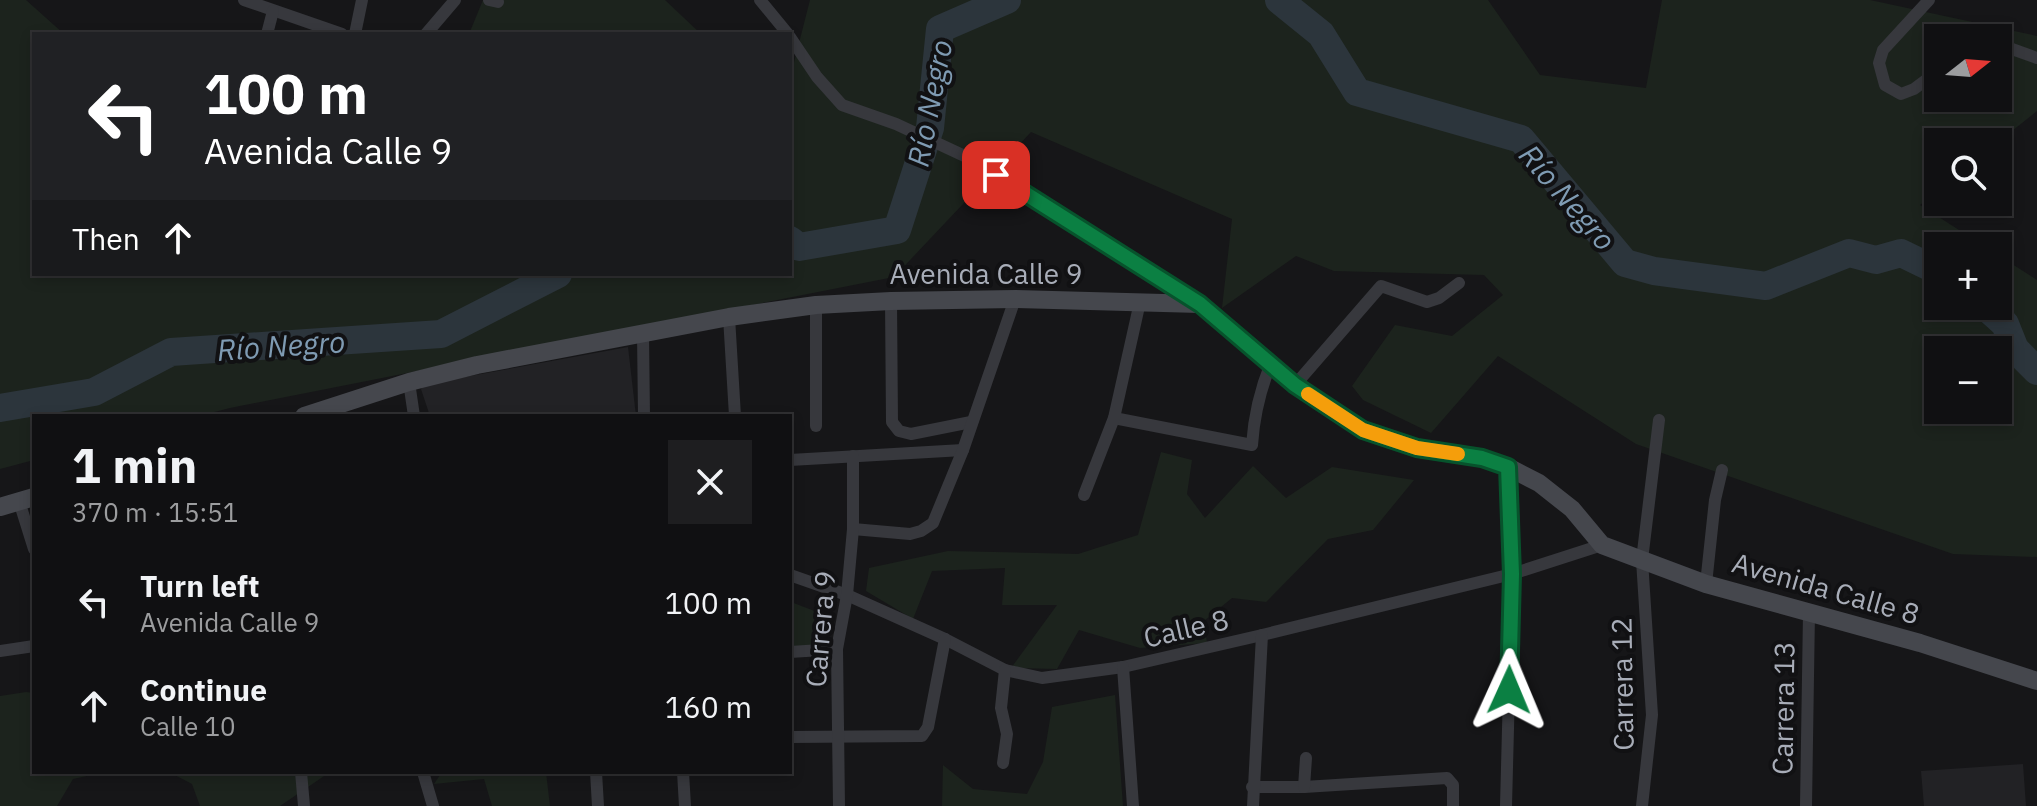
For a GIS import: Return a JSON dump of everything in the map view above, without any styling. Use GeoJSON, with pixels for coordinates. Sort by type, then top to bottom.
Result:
{"type":"FeatureCollection","features":[{"type":"Feature","properties":{"kind":"street"},"geometry":{"type":"LineString","coordinates":[[244,0],[336,32]]}},
{"type":"Feature","properties":{"kind":"street"},"geometry":{"type":"LineString","coordinates":[[355,32],[362,0]]}},
{"type":"Feature","properties":{"kind":"street"},"geometry":{"type":"LineString","coordinates":[[428,32],[455,0]]}},
{"type":"Feature","properties":{"kind":"street"},"geometry":{"type":"LineString","coordinates":[[760,0],[786,32]]}},
{"type":"Feature","properties":{"kind":"street"},"geometry":{"type":"LineString","coordinates":[[1924,82],[1901,94],[1885,85],[1879,63],[1883,50],[1929,0]]}},
{"type":"Feature","properties":{"kind":"street"},"geometry":{"type":"LineString","coordinates":[[268,32],[273,11]]}},
{"type":"Feature","properties":{"kind":"street"},"geometry":{"type":"LineString","coordinates":[[792,40],[817,77],[842,105],[896,124],[971,159],[1200,304],[1295,385],[1363,430],[1417,448],[1482,458],[1508,467],[1539,483],[1572,509],[1602,545]]}},
{"type":"Feature","properties":{"kind":"street"},"geometry":{"type":"LineString","coordinates":[[2012,49],[2037,58]]}},
{"type":"Feature","properties":{"kind":"street"},"geometry":{"type":"LineString","coordinates":[[1295,385],[1381,286],[1427,302],[1439,298],[1459,283]]}},
{"type":"Feature","properties":{"kind":"street"},"geometry":{"type":"LineString","coordinates":[[853,529],[910,534],[933,523],[963,450],[1015,299]]}},
{"type":"Feature","properties":{"kind":"street","name":"Avenida Calle 9"},"geometry":{"type":"LineString","coordinates":[[310,414],[409,382],[477,365],[729,317],[816,305],[1015,299],[1200,304]]}},
{"type":"Feature","properties":{"kind":"street"},"geometry":{"type":"LineString","coordinates":[[891,301],[892,422],[899,431],[911,434],[971,422]]}},
{"type":"Feature","properties":{"kind":"street"},"geometry":{"type":"LineString","coordinates":[[1084,495],[1114,418],[1140,302]]}},
{"type":"Feature","properties":{"kind":"street"},"geometry":{"type":"LineString","coordinates":[[816,305],[816,426]]}},
{"type":"Feature","properties":{"kind":"street"},"geometry":{"type":"LineString","coordinates":[[729,317],[735,414]]}},
{"type":"Feature","properties":{"kind":"street"},"geometry":{"type":"LineString","coordinates":[[643,334],[644,414]]}},
{"type":"Feature","properties":{"kind":"street"},"geometry":{"type":"LineString","coordinates":[[1114,418],[1252,445],[1254,416],[1271,363]]}},
{"type":"Feature","properties":{"kind":"street"},"geometry":{"type":"LineString","coordinates":[[409,382],[414,414]]}},
{"type":"Feature","properties":{"kind":"street","name":"Carrera 12"},"geometry":{"type":"LineString","coordinates":[[1642,806],[1652,715],[1642,560],[1659,420]]}},
{"type":"Feature","properties":{"kind":"street"},"geometry":{"type":"LineString","coordinates":[[792,460],[963,450]]}},
{"type":"Feature","properties":{"kind":"street","name":"Carrera 9"},"geometry":{"type":"LineString","coordinates":[[839,806],[837,649],[847,595],[853,529],[853,456]]}},
{"type":"Feature","properties":{"kind":"street"},"geometry":{"type":"LineString","coordinates":[[1506,806],[1512,574],[1508,467]]}},
{"type":"Feature","properties":{"kind":"street"},"geometry":{"type":"LineString","coordinates":[[1706,584],[1715,500],[1722,470]]}},
{"type":"Feature","properties":{"kind":"street"},"geometry":{"type":"LineString","coordinates":[[0,507],[26,499],[32,536]]}},
{"type":"Feature","properties":{"kind":"street","name":"Avenida Calle 8"},"geometry":{"type":"LineString","coordinates":[[1602,545],[1706,584],[1920,643],[2037,681]]}},
{"type":"Feature","properties":{"kind":"street","name":"Calle 8"},"geometry":{"type":"LineString","coordinates":[[792,576],[847,595],[1005,670],[1042,678],[1123,667],[1262,635],[1512,574],[1602,545]]}},
{"type":"Feature","properties":{"kind":"street","name":"Carrera 13"},"geometry":{"type":"LineString","coordinates":[[1806,806],[1809,612]]}},
{"type":"Feature","properties":{"kind":"street"},"geometry":{"type":"LineString","coordinates":[[1253,806],[1262,635]]}},
{"type":"Feature","properties":{"kind":"street"},"geometry":{"type":"LineString","coordinates":[[792,737],[922,736],[928,727],[945,639]]}},
{"type":"Feature","properties":{"kind":"street"},"geometry":{"type":"LineString","coordinates":[[0,651],[32,646]]}},
{"type":"Feature","properties":{"kind":"street"},"geometry":{"type":"LineString","coordinates":[[792,652],[837,649]]}},
{"type":"Feature","properties":{"kind":"street"},"geometry":{"type":"LineString","coordinates":[[1123,667],[1133,806]]}},
{"type":"Feature","properties":{"kind":"street"},"geometry":{"type":"LineString","coordinates":[[1003,763],[1007,734],[1001,708],[1005,670]]}},
{"type":"Feature","properties":{"kind":"street"},"geometry":{"type":"LineString","coordinates":[[1304,787],[1306,758]]}},
{"type":"Feature","properties":{"kind":"street"},"geometry":{"type":"LineString","coordinates":[[301,774],[304,806]]}},
{"type":"Feature","properties":{"kind":"street"},"geometry":{"type":"LineString","coordinates":[[424,774],[433,806]]}},
{"type":"Feature","properties":{"kind":"street"},"geometry":{"type":"LineString","coordinates":[[596,774],[598,806]]}},
{"type":"Feature","properties":{"kind":"street"},"geometry":{"type":"LineString","coordinates":[[683,774],[685,806]]}},
{"type":"Feature","properties":{"kind":"street"},"geometry":{"type":"LineString","coordinates":[[1252,787],[1447,778],[1453,785],[1453,806]]}},
{"type":"Feature","properties":{"kind":"shaded area"},"geometry":{"type":"Polygon","coordinates":[[[0,0],[26,0],[62,32],[32,32],[32,276],[792,276],[792,70],[810,0],[1488,0],[1540,75],[1646,88],[1662,0],[1870,0],[1981,24],[1924,24],[1924,112],[2012,112],[2012,31],[2037,36],[2037,111],[2012,131],[2012,128],[1924,128],[1924,202],[1920,205],[1924,208],[1924,216],[1937,216],[1962,232],[1924,232],[1924,320],[2012,320],[2012,264],[2037,280],[2037,557],[1953,554],[1636,444],[1498,356],[1431,433],[1363,400],[1352,386],[1395,325],[1452,336],[1503,295],[1484,275],[1334,271],[1296,256],[1222,308],[1232,219],[1031,132],[894,277],[207,414],[32,414],[32,461],[0,469],[0,0]]]}},
{"type":"Feature","properties":{"kind":"shaded area"},"geometry":{"type":"Polygon","coordinates":[[[483,0],[665,0],[699,32],[470,32],[483,0]]]}},
{"type":"Feature","properties":{"kind":"shaded area"},"geometry":{"type":"Polygon","coordinates":[[[628,347],[636,414],[429,414],[421,389],[425,385],[628,347]]]}},
{"type":"Feature","properties":{"kind":"shaded area"},"geometry":{"type":"Polygon","coordinates":[[[1161,452],[1192,460],[1187,494],[1205,518],[1253,466],[1286,498],[1332,467],[1414,480],[1373,530],[1328,539],[1266,602],[1232,598],[1204,621],[1207,643],[1140,648],[1079,630],[1057,669],[1011,668],[1057,605],[1002,605],[1005,568],[932,571],[913,619],[866,591],[869,568],[948,551],[1078,554],[1138,535],[1161,452]]]}},
{"type":"Feature","properties":{"kind":"shaded area"},"geometry":{"type":"Polygon","coordinates":[[[792,602],[825,615],[821,647],[792,649],[792,602]]]}},
{"type":"Feature","properties":{"kind":"shaded area"},"geometry":{"type":"Polygon","coordinates":[[[32,693],[32,774],[96,774],[73,779],[57,806],[0,806],[0,696],[32,693]]]}},
{"type":"Feature","properties":{"kind":"shaded area"},"geometry":{"type":"Polygon","coordinates":[[[1115,695],[1123,806],[942,806],[943,765],[973,789],[1027,794],[1043,762],[1052,707],[1115,695]]]}},
{"type":"Feature","properties":{"kind":"shaded area"},"geometry":{"type":"Polygon","coordinates":[[[2023,764],[2026,806],[1924,806],[1921,771],[2023,764]]]}},
{"type":"Feature","properties":{"kind":"shaded area"},"geometry":{"type":"Polygon","coordinates":[[[173,774],[327,774],[280,806],[200,806],[192,784],[173,774]]]}},
{"type":"Feature","properties":{"kind":"shaded area"},"geometry":{"type":"Polygon","coordinates":[[[441,774],[546,774],[550,806],[492,806],[484,779],[434,784],[441,774]]]}},
{"type":"Feature","properties":{"kind":"waterway","name":"Río Negro"},"geometry":{"type":"LineString","coordinates":[[792,242],[799,247],[897,230],[930,128],[940,29],[1007,0]]}},
{"type":"Feature","properties":{"kind":"waterway","name":"Río Negro"},"geometry":{"type":"LineString","coordinates":[[1279,0],[1321,34],[1357,92],[1521,139],[1625,263],[1654,271],[1766,286],[1849,253],[1876,260],[1901,253],[1924,264]]}},
{"type":"Feature","properties":{"kind":"waterway","name":"Río Negro"},"geometry":{"type":"LineString","coordinates":[[0,408],[94,392],[171,352],[441,334],[554,276]]}},
{"type":"Feature","properties":{"kind":"waterway","name":"Río Negro"},"geometry":{"type":"LineString","coordinates":[[2001,320],[2015,349],[2037,371]]}},
{"type":"Feature","properties":{"kind":"slow traffic"},"geometry":{"type":"LineString","coordinates":[[1308,394],[1363,430],[1417,448],[1458,454]]}},
{"type":"Feature","properties":{"kind":"route"},"geometry":{"type":"LineString","coordinates":[[996,175],[1200,304],[1295,385],[1363,430],[1417,448],[1482,458],[1508,467],[1512,574],[1509,690]]}}]}
